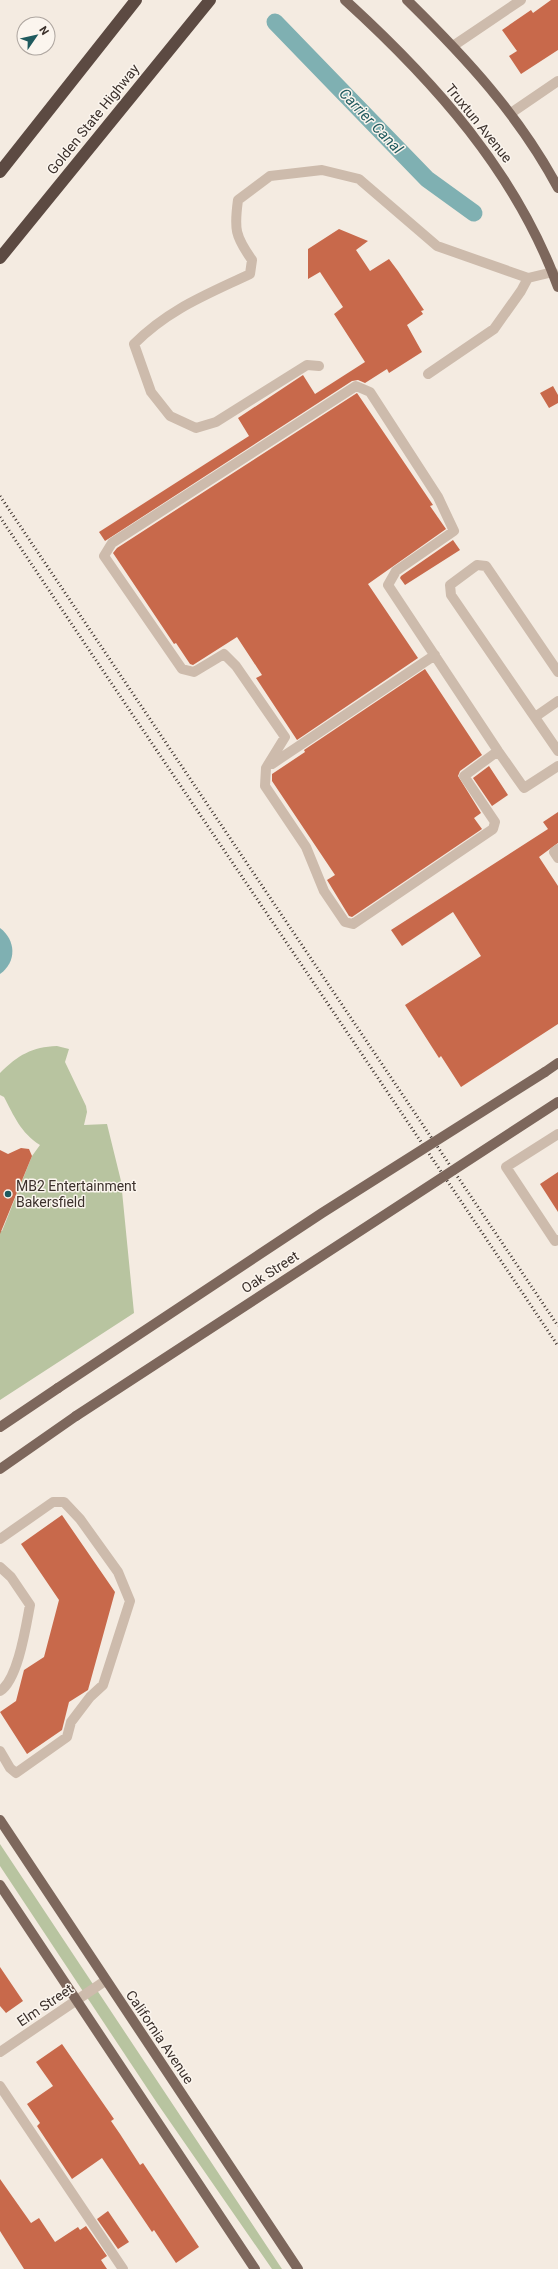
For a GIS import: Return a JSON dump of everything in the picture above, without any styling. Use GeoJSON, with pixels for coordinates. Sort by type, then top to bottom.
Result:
{"type":"FeatureCollection","features":[{"type":"Feature","properties":{"kind":"highway"},"geometry":{"type":"LineString","coordinates":[[0,172],[136,0]]}},
{"type":"Feature","properties":{"kind":"highway","name":"Golden State Highway"},"geometry":{"type":"LineString","coordinates":[[0,258],[210,0]]}},
{"type":"Feature","properties":{"kind":"main road","name":"Truxtun Avenue"},"geometry":{"type":"LineString","coordinates":[[345,0],[424,78],[481,145],[510,186],[538,237],[555,272],[558,287]]}},
{"type":"Feature","properties":{"kind":"main road","name":"Truxtun Avenue"},"geometry":{"type":"LineString","coordinates":[[407,0],[453,46],[511,112],[543,159],[558,188]]}},
{"type":"Feature","properties":{"kind":"main road","name":"Oak Street"},"geometry":{"type":"LineString","coordinates":[[0,1427],[316,1217],[558,1063]]}},
{"type":"Feature","properties":{"kind":"main road","name":"Oak Street"},"geometry":{"type":"LineString","coordinates":[[0,1469],[76,1416],[558,1102]]}},
{"type":"Feature","properties":{"kind":"main road","name":"California Avenue"},"geometry":{"type":"LineString","coordinates":[[0,1820],[298,2269]]}},
{"type":"Feature","properties":{"kind":"main road"},"geometry":{"type":"LineString","coordinates":[[0,1885],[255,2269]]}},
{"type":"Feature","properties":{"kind":"street"},"geometry":{"type":"LineString","coordinates":[[453,46],[521,0]]}},
{"type":"Feature","properties":{"kind":"street"},"geometry":{"type":"LineString","coordinates":[[511,112],[558,81]]}},
{"type":"Feature","properties":{"kind":"street"},"geometry":{"type":"LineString","coordinates":[[319,366],[307,366],[216,422],[196,428],[170,416],[151,392],[134,344],[152,326],[172,312],[250,274],[252,260],[241,244],[235,225],[238,200],[270,176],[322,170],[359,179],[437,246],[528,278],[555,272]]}},
{"type":"Feature","properties":{"kind":"street"},"geometry":{"type":"LineString","coordinates":[[428,374],[494,329],[521,291],[528,278]]}},
{"type":"Feature","properties":{"kind":"street"},"geometry":{"type":"LineString","coordinates":[[498,751],[464,776],[495,822],[493,828],[353,924],[345,922],[324,891],[306,847],[265,786],[266,768],[285,737],[236,666],[224,654],[194,672],[182,669],[104,556],[112,543],[356,386],[370,392],[438,497],[454,531],[396,571],[388,585],[524,788],[558,766]]}},
{"type":"Feature","properties":{"kind":"street"},"geometry":{"type":"LineString","coordinates":[[558,672],[486,566],[477,565],[450,585],[451,595],[558,751]]}},
{"type":"Feature","properties":{"kind":"street"},"geometry":{"type":"LineString","coordinates":[[266,768],[434,655]]}},
{"type":"Feature","properties":{"kind":"street"},"geometry":{"type":"LineString","coordinates":[[535,717],[558,701]]}},
{"type":"Feature","properties":{"kind":"street"},"geometry":{"type":"LineString","coordinates":[[558,849],[554,852],[558,858]]}},
{"type":"Feature","properties":{"kind":"street"},"geometry":{"type":"LineString","coordinates":[[556,1240],[506,1167],[558,1134]]}},
{"type":"Feature","properties":{"kind":"street"},"geometry":{"type":"LineString","coordinates":[[0,1539],[54,1502],[64,1502],[80,1519],[118,1572],[130,1601],[103,1685],[90,1697],[71,1722],[67,1737],[16,1773],[10,1768],[0,1751]]}},
{"type":"Feature","properties":{"kind":"street"},"geometry":{"type":"LineString","coordinates":[[0,1567],[11,1577],[30,1605],[26,1630],[14,1668],[7,1687],[0,1691]]}},
{"type":"Feature","properties":{"kind":"street","name":"Elm Street"},"geometry":{"type":"LineString","coordinates":[[0,2052],[106,1981]]}},
{"type":"Feature","properties":{"kind":"street"},"geometry":{"type":"LineString","coordinates":[[0,2086],[123,2269]]}},
{"type":"Feature","properties":{"kind":"green space"},"geometry":{"type":"Polygon","coordinates":[[[57,1046],[69,1049],[65,1062],[86,1106],[87,1112],[84,1125],[107,1124],[121,1181],[134,1313],[0,1400],[0,1231],[2,1231],[32,1156],[40,1145],[23,1130],[4,1097],[0,1095],[0,1073],[13,1061],[26,1053],[40,1048],[57,1046]]]}},
{"type":"Feature","properties":{"kind":"green space"},"geometry":{"type":"Polygon","coordinates":[[[0,1844],[282,2269],[272,2269],[157,2103],[0,1866],[0,1844]]]}},
{"type":"Feature","properties":{"kind":"water"},"geometry":{"type":"Polygon","coordinates":[[[0,928],[5,933],[12,945],[12,957],[6,969],[0,974],[0,928]]]}},
{"type":"Feature","properties":{"kind":"building"},"geometry":{"type":"Polygon","coordinates":[[[551,0],[558,0],[558,50],[521,74],[509,56],[517,51],[502,30],[531,10],[533,13],[551,0]]]}},
{"type":"Feature","properties":{"kind":"building"},"geometry":{"type":"Polygon","coordinates":[[[339,229],[368,241],[356,250],[370,271],[389,259],[398,271],[424,310],[421,311],[423,314],[407,325],[422,352],[389,373],[387,369],[365,383],[358,380],[352,381],[105,541],[99,532],[249,436],[238,418],[303,375],[315,394],[365,362],[334,314],[343,307],[320,272],[308,279],[308,249],[339,229]]]}},
{"type":"Feature","properties":{"kind":"building"},"geometry":{"type":"Polygon","coordinates":[[[553,386],[558,395],[558,403],[549,408],[540,393],[553,386]]]}},
{"type":"Feature","properties":{"kind":"building"},"geometry":{"type":"Polygon","coordinates":[[[357,393],[433,505],[430,506],[446,529],[368,584],[418,658],[297,740],[256,678],[262,675],[237,637],[193,665],[190,664],[176,643],[174,644],[113,553],[117,548],[357,393]]]}},
{"type":"Feature","properties":{"kind":"building"},"geometry":{"type":"Polygon","coordinates":[[[453,540],[460,550],[405,585],[400,578],[401,576],[453,540]]]}},
{"type":"Feature","properties":{"kind":"building"},"geometry":{"type":"Polygon","coordinates":[[[425,669],[482,755],[460,771],[458,776],[481,813],[474,818],[482,829],[352,917],[349,916],[327,880],[335,875],[272,781],[272,774],[305,752],[304,750],[425,669]]]}},
{"type":"Feature","properties":{"kind":"building"},"geometry":{"type":"Polygon","coordinates":[[[489,766],[508,795],[492,806],[473,778],[489,766]]]}},
{"type":"Feature","properties":{"kind":"building"},"geometry":{"type":"Polygon","coordinates":[[[558,812],[558,843],[539,857],[558,886],[558,1024],[461,1087],[441,1056],[439,1058],[405,1005],[481,956],[453,912],[402,946],[391,930],[548,829],[543,822],[558,812]]]}},
{"type":"Feature","properties":{"kind":"building","name":"MB2 Entertainment Bakersfield"},"geometry":{"type":"Polygon","coordinates":[[[21,1148],[29,1149],[32,1156],[0,1234],[0,1150],[8,1154],[21,1148]]]}},
{"type":"Feature","properties":{"kind":"building"},"geometry":{"type":"Polygon","coordinates":[[[558,1172],[558,1212],[540,1184],[558,1172]]]}},
{"type":"Feature","properties":{"kind":"building"},"geometry":{"type":"Polygon","coordinates":[[[62,1515],[115,1592],[88,1690],[69,1702],[62,1730],[27,1754],[0,1712],[16,1701],[24,1670],[44,1657],[59,1600],[21,1544],[62,1515]]]}},
{"type":"Feature","properties":{"kind":"building"},"geometry":{"type":"Polygon","coordinates":[[[0,1967],[23,2001],[6,2013],[0,2006],[0,1967]]]}},
{"type":"Feature","properties":{"kind":"building"},"geometry":{"type":"Polygon","coordinates":[[[62,2044],[114,2119],[111,2121],[140,2165],[143,2163],[199,2247],[176,2263],[154,2230],[152,2232],[102,2158],[72,2179],[37,2126],[40,2123],[27,2104],[53,2086],[36,2062],[62,2044]]]}},
{"type":"Feature","properties":{"kind":"building"},"geometry":{"type":"Polygon","coordinates":[[[0,2179],[31,2223],[39,2218],[55,2242],[78,2227],[80,2230],[86,2226],[107,2256],[101,2260],[107,2269],[24,2269],[0,2231],[0,2179]]]}},
{"type":"Feature","properties":{"kind":"building"},"geometry":{"type":"Polygon","coordinates":[[[108,2211],[129,2242],[118,2249],[97,2219],[108,2211]]]}},
{"type":"Feature","properties":{"kind":"waterway","name":"Carrier Canal"},"geometry":{"type":"LineString","coordinates":[[275,22],[427,179],[474,213]]}},
{"type":"Feature","properties":{"kind":"railway"},"geometry":{"type":"LineString","coordinates":[[0,496],[558,1326]]}},
{"type":"Feature","properties":{"kind":"railway"},"geometry":{"type":"LineString","coordinates":[[0,517],[558,1346]]}},
{"type":"Feature","properties":{"kind":"place","name":"MB2 Entertainment Bakersfield"},"geometry":{"type":"Point","coordinates":[8,1194]}}]}
